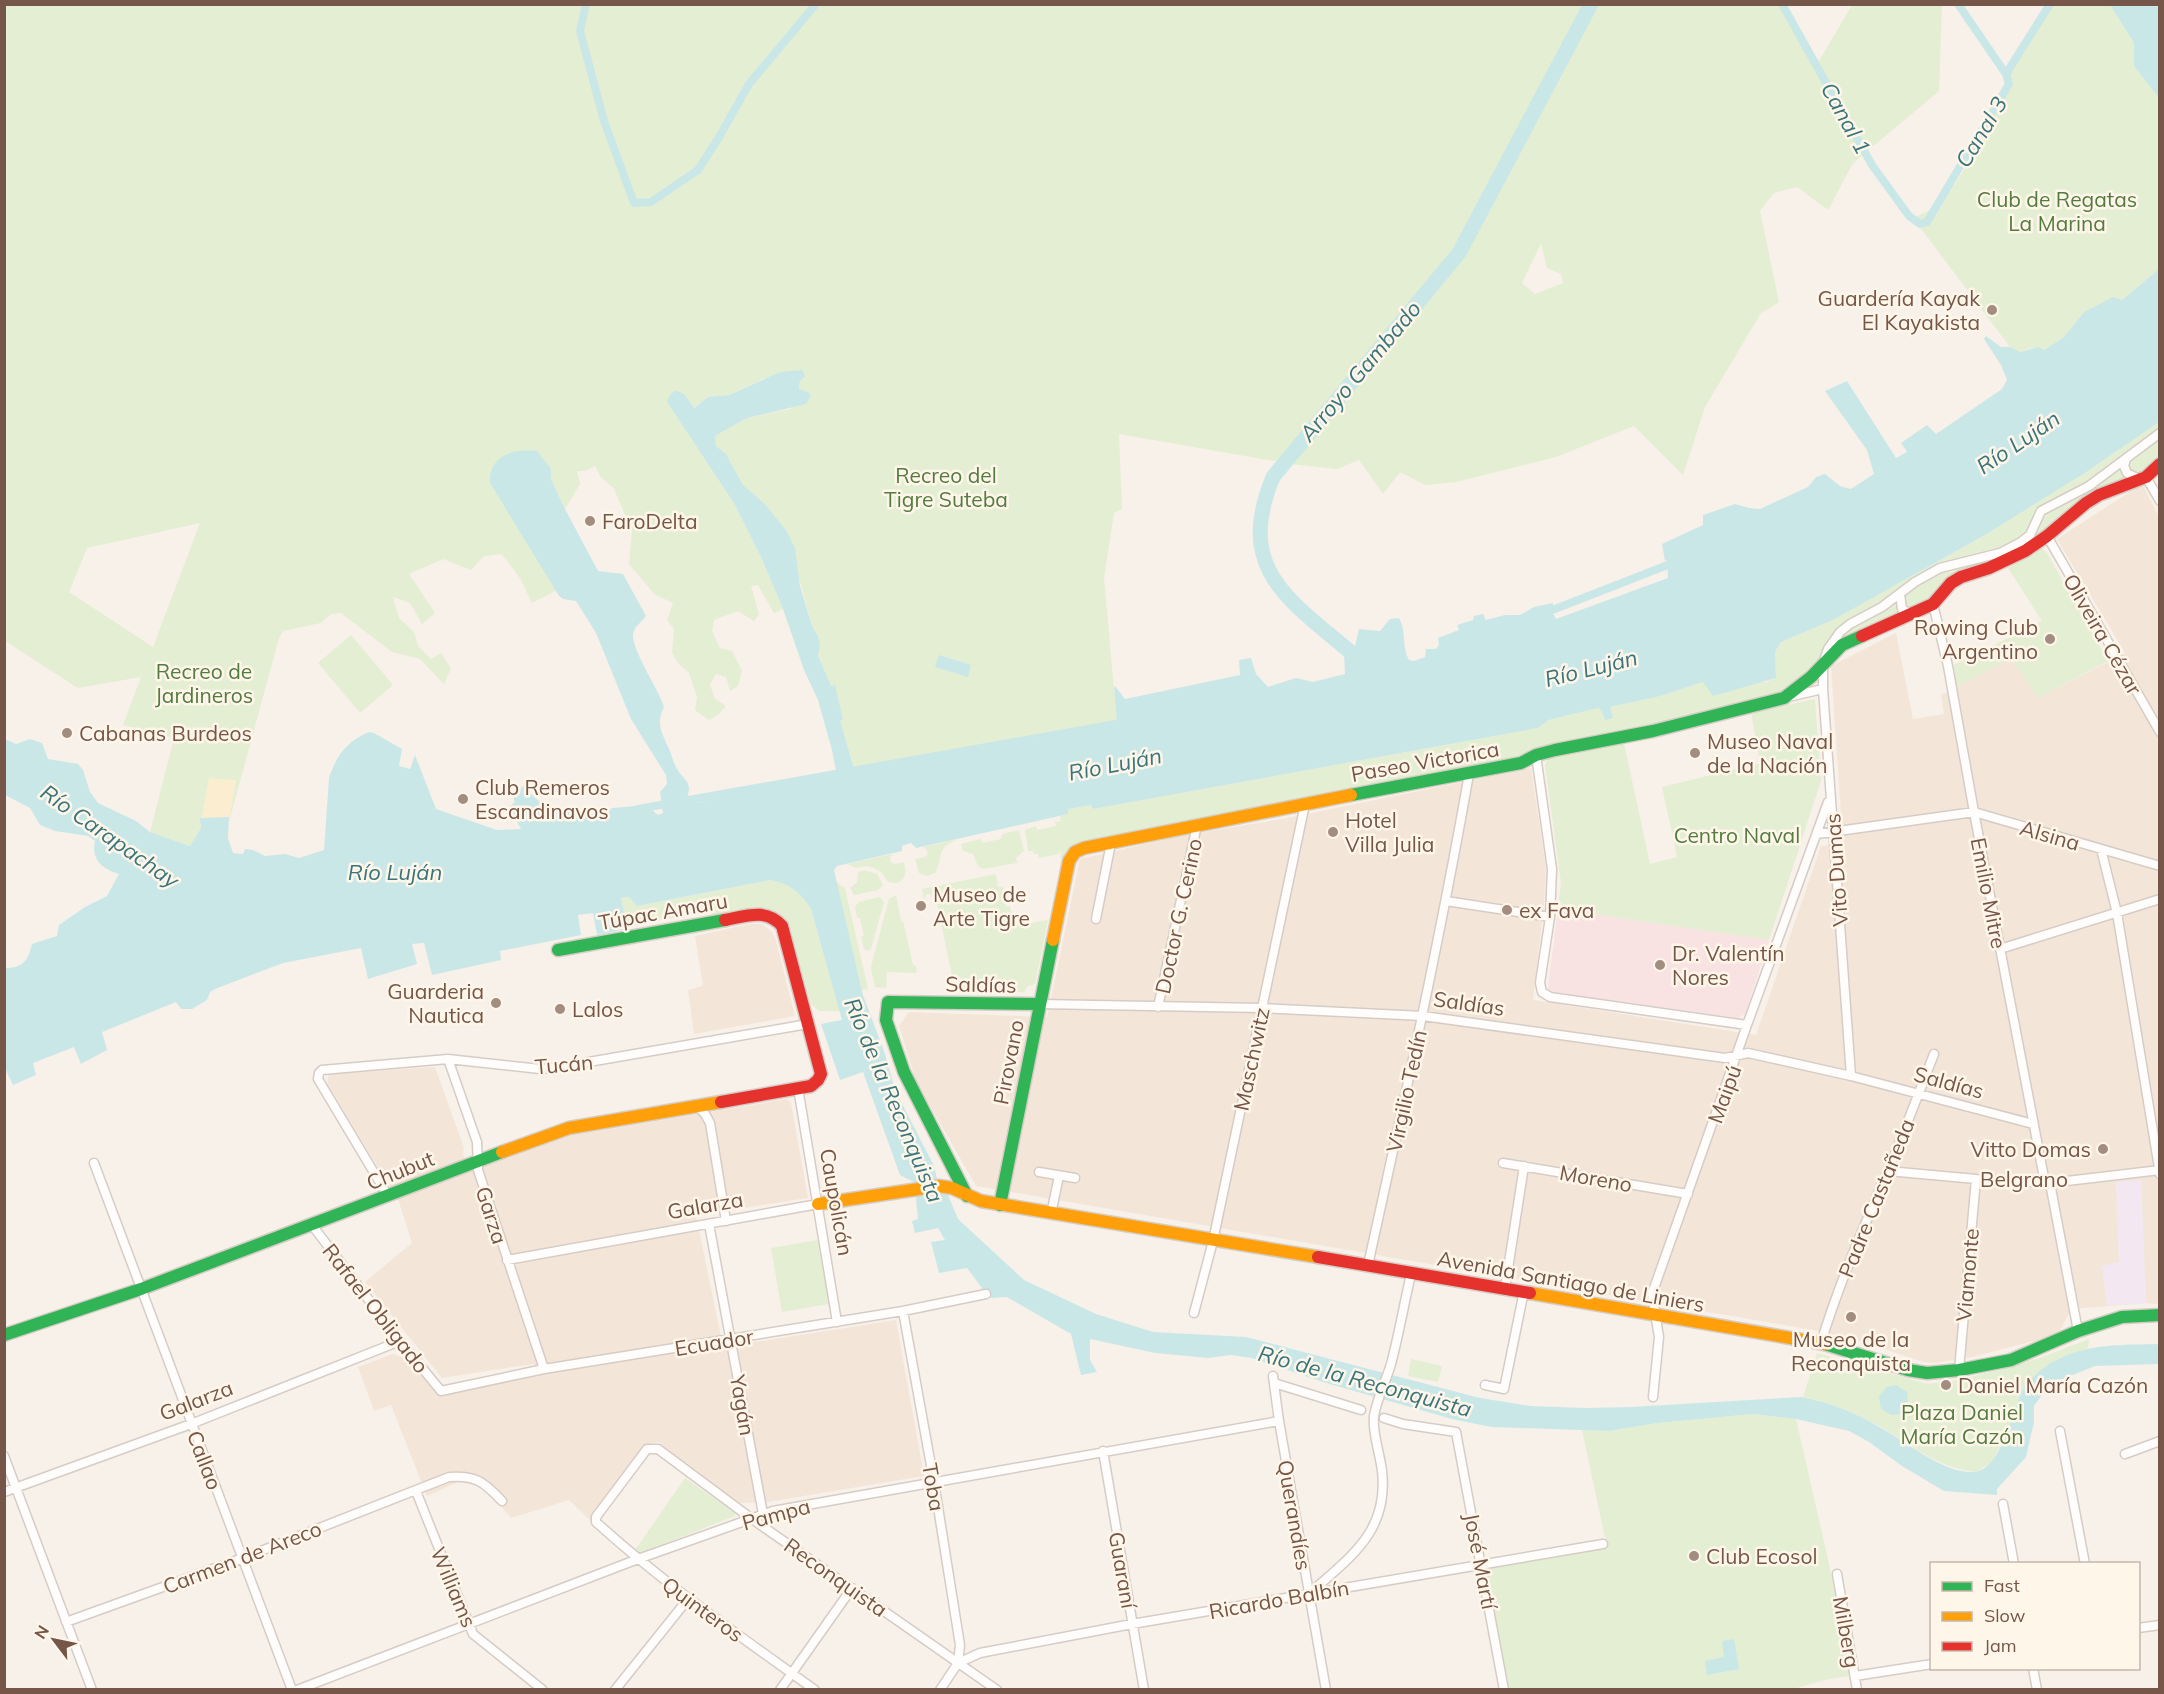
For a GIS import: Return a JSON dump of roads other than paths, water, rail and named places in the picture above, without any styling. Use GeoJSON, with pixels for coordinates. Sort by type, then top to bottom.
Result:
{"type":"FeatureCollection","features":[{"type":"Feature","properties":{"kind":"street","name":"Paseo Victorica"},"geometry":{"type":"LineString","coordinates":[[1823,663],[1828,649],[1840,632],[1850,624],[1882,607],[1915,582],[1940,568],[2000,553],[2021,542],[2030,534],[2042,511],[2089,486],[2160,433]]}},
{"type":"Feature","properties":{"kind":"street"},"geometry":{"type":"LineString","coordinates":[[2126,459],[2124,466],[2127,474],[2143,478],[2160,501]]}},
{"type":"Feature","properties":{"kind":"street","name":"Paseo Victorica"},"geometry":{"type":"LineString","coordinates":[[1784,698],[1811,677],[1842,645],[1933,603],[1951,583],[2004,562],[2047,536],[2086,502],[2143,478],[2160,464]]}},
{"type":"Feature","properties":{"kind":"street","name":"Oliveira Cézar"},"geometry":{"type":"LineString","coordinates":[[2047,536],[2160,732]]}},
{"type":"Feature","properties":{"kind":"street"},"geometry":{"type":"LineString","coordinates":[[1900,594],[1902,609],[1907,614],[1913,614]]}},
{"type":"Feature","properties":{"kind":"street","name":"Emilio Mitre"},"geometry":{"type":"LineString","coordinates":[[1933,603],[1948,666],[2033,1124],[2048,1183],[2078,1331]]}},
{"type":"Feature","properties":{"kind":"street","name":"Vito Dumas"},"geometry":{"type":"LineString","coordinates":[[1823,663],[1822,689],[1851,1076]]}},
{"type":"Feature","properties":{"kind":"street","name":"Paseo Victorica"},"geometry":{"type":"LineString","coordinates":[[1071,856],[1084,848],[1388,787],[1521,763],[1536,755],[1653,731],[1822,689]]}},
{"type":"Feature","properties":{"kind":"street"},"geometry":{"type":"LineString","coordinates":[[1536,755],[1552,853],[1550,917],[1540,983],[1542,992],[1550,997],[1747,1025]]}},
{"type":"Feature","properties":{"kind":"street","name":"Virgilio Tedín"},"geometry":{"type":"LineString","coordinates":[[1368,1266],[1423,1016],[1468,774]]}},
{"type":"Feature","properties":{"kind":"street","name":"Maipú"},"geometry":{"type":"LineString","coordinates":[[1653,1397],[1659,1337],[1652,1294],[1830,797]]}},
{"type":"Feature","properties":{"kind":"street","name":"Maschwitz"},"geometry":{"type":"LineString","coordinates":[[1194,1313],[1213,1241],[1305,804]]}},
{"type":"Feature","properties":{"kind":"street","name":"Alsina"},"geometry":{"type":"LineString","coordinates":[[1817,834],[1974,812],[2160,866]]}},
{"type":"Feature","properties":{"kind":"street","name":"Doctor G. Cerino"},"geometry":{"type":"LineString","coordinates":[[1158,1006],[1197,825]]}},
{"type":"Feature","properties":{"kind":"street"},"geometry":{"type":"LineString","coordinates":[[1096,919],[1111,843]]}},
{"type":"Feature","properties":{"kind":"street"},"geometry":{"type":"LineString","coordinates":[[2101,849],[2117,913],[2159,1171]]}},
{"type":"Feature","properties":{"kind":"street","name":"Pirovano"},"geometry":{"type":"LineString","coordinates":[[1000,1205],[1039,1004],[1071,856]]}},
{"type":"Feature","properties":{"kind":"street"},"geometry":{"type":"LineString","coordinates":[[2000,949],[2160,899]]}},
{"type":"Feature","properties":{"kind":"street"},"geometry":{"type":"LineString","coordinates":[[1446,901],[1550,917]]}},
{"type":"Feature","properties":{"kind":"street","name":"Túpac Amaru"},"geometry":{"type":"LineString","coordinates":[[558,950],[760,914],[774,917],[782,926],[808,1024]]}},
{"type":"Feature","properties":{"kind":"street","name":"Saldías"},"geometry":{"type":"LineString","coordinates":[[948,1159],[904,1072],[886,1020],[888,1002],[1262,1008],[1423,1016],[1725,1058],[1748,1053],[1851,1076],[2033,1124]]}},
{"type":"Feature","properties":{"kind":"street","name":"Tucán"},"geometry":{"type":"LineString","coordinates":[[388,1196],[318,1079],[319,1073],[326,1069],[448,1059],[540,1069],[554,1068],[808,1024]]}},
{"type":"Feature","properties":{"kind":"street","name":"Chubut"},"geometry":{"type":"LineString","coordinates":[[4,1335],[141,1289],[477,1160],[569,1128],[811,1086],[821,1074],[808,1024]]}},
{"type":"Feature","properties":{"kind":"street","name":"Padre Castañeda"},"geometry":{"type":"LineString","coordinates":[[1821,1343],[1832,1305],[1864,1223],[1888,1171],[1934,1054]]}},
{"type":"Feature","properties":{"kind":"street","name":"Garza"},"geometry":{"type":"LineString","coordinates":[[448,1059],[477,1142],[478,1170],[544,1369]]}},
{"type":"Feature","properties":{"kind":"street","name":"Caupolicán"},"geometry":{"type":"LineString","coordinates":[[798,1088],[837,1322]]}},
{"type":"Feature","properties":{"kind":"street"},"geometry":{"type":"LineString","coordinates":[[697,1106],[710,1123],[726,1221]]}},
{"type":"Feature","properties":{"kind":"street"},"geometry":{"type":"LineString","coordinates":[[939,1186],[947,1174],[948,1159]]}},
{"type":"Feature","properties":{"kind":"street"},"geometry":{"type":"LineString","coordinates":[[948,1159],[968,1196]]}},
{"type":"Feature","properties":{"kind":"street","name":"Callao"},"geometry":{"type":"LineString","coordinates":[[94,1163],[191,1424],[295,1689]]}},
{"type":"Feature","properties":{"kind":"street","name":"Moreno"},"geometry":{"type":"LineString","coordinates":[[1503,1163],[1688,1194]]}},
{"type":"Feature","properties":{"kind":"street"},"geometry":{"type":"LineString","coordinates":[[1505,1288],[1524,1166]]}},
{"type":"Feature","properties":{"kind":"street","name":"Belgrano"},"geometry":{"type":"LineString","coordinates":[[1888,1171],[2048,1183],[2159,1171]]}},
{"type":"Feature","properties":{"kind":"street"},"geometry":{"type":"LineString","coordinates":[[1040,1172],[1075,1178]]}},
{"type":"Feature","properties":{"kind":"street"},"geometry":{"type":"LineString","coordinates":[[1052,1214],[1059,1176]]}},
{"type":"Feature","properties":{"kind":"street","name":"Viamonte"},"geometry":{"type":"LineString","coordinates":[[1959,1370],[1976,1179]]}},
{"type":"Feature","properties":{"kind":"street","name":"Avenida Santiago de Liniers"},"geometry":{"type":"LineString","coordinates":[[939,1186],[952,1188],[981,1201],[1000,1205],[1524,1291],[1655,1316],[1821,1343],[1918,1372],[1959,1370],[2011,1360],[2078,1331],[2122,1317],[2160,1315]]}},
{"type":"Feature","properties":{"kind":"street","name":"Galarza"},"geometry":{"type":"LineString","coordinates":[[507,1260],[818,1204],[939,1186]]}},
{"type":"Feature","properties":{"kind":"street","name":"Yagán"},"geometry":{"type":"LineString","coordinates":[[709,1224],[763,1514]]}},
{"type":"Feature","properties":{"kind":"street","name":"Rafael Obligado"},"geometry":{"type":"LineString","coordinates":[[312,1225],[400,1341],[441,1390]]}},
{"type":"Feature","properties":{"kind":"street"},"geometry":{"type":"LineString","coordinates":[[1309,1595],[1359,1548],[1380,1513],[1383,1497],[1382,1471],[1374,1419],[1391,1363],[1411,1274]]}},
{"type":"Feature","properties":{"kind":"street"},"geometry":{"type":"LineString","coordinates":[[1485,1385],[1504,1389],[1524,1291]]}},
{"type":"Feature","properties":{"kind":"street","name":"Ecuador"},"geometry":{"type":"LineString","coordinates":[[441,1390],[544,1369],[903,1311],[986,1294]]}},
{"type":"Feature","properties":{"kind":"street","name":"Toba"},"geometry":{"type":"LineString","coordinates":[[903,1311],[960,1645],[958,1663]]}},
{"type":"Feature","properties":{"kind":"street","name":"Galarza"},"geometry":{"type":"LineString","coordinates":[[4,1492],[191,1424],[400,1341]]}},
{"type":"Feature","properties":{"kind":"street","name":"Querandíes"},"geometry":{"type":"LineString","coordinates":[[1326,1689],[1273,1379],[1361,1410]]}},
{"type":"Feature","properties":{"kind":"street","name":"José Martí"},"geometry":{"type":"LineString","coordinates":[[1384,1418],[1403,1424],[1456,1432],[1504,1689]]}},
{"type":"Feature","properties":{"kind":"street","name":"Pampa"},"geometry":{"type":"LineString","coordinates":[[295,1689],[638,1559],[773,1511],[1279,1421]]}},
{"type":"Feature","properties":{"kind":"street"},"geometry":{"type":"LineString","coordinates":[[2060,1431],[2085,1562]]}},
{"type":"Feature","properties":{"kind":"street"},"geometry":{"type":"LineString","coordinates":[[2125,1454],[2160,1441]]}},
{"type":"Feature","properties":{"kind":"street","name":"Reconquista"},"geometry":{"type":"LineString","coordinates":[[596,1522],[596,1517],[647,1449],[658,1449],[752,1518],[997,1689]]}},
{"type":"Feature","properties":{"kind":"street","name":"Guaraní"},"geometry":{"type":"LineString","coordinates":[[1103,1451],[1144,1689]]}},
{"type":"Feature","properties":{"kind":"street"},"geometry":{"type":"LineString","coordinates":[[4,1456],[92,1689]]}},
{"type":"Feature","properties":{"kind":"street","name":"Carmen de Areco"},"geometry":{"type":"LineString","coordinates":[[66,1622],[243,1558],[449,1477],[463,1476],[477,1479],[486,1484],[502,1501]]}},
{"type":"Feature","properties":{"kind":"street","name":"Williams"},"geometry":{"type":"LineString","coordinates":[[416,1491],[472,1634],[543,1689]]}},
{"type":"Feature","properties":{"kind":"street"},"geometry":{"type":"LineString","coordinates":[[2003,1504],[2014,1562]]}},
{"type":"Feature","properties":{"kind":"street","name":"Quinteros"},"geometry":{"type":"LineString","coordinates":[[596,1522],[688,1599],[815,1689]]}},
{"type":"Feature","properties":{"kind":"street","name":"Ricardo Balbín"},"geometry":{"type":"LineString","coordinates":[[958,1663],[980,1653],[1132,1624],[1603,1544]]}},
{"type":"Feature","properties":{"kind":"street","name":"Milberg"},"geometry":{"type":"LineString","coordinates":[[1837,1574],[1857,1689]]}},
{"type":"Feature","properties":{"kind":"street"},"geometry":{"type":"LineString","coordinates":[[780,1689],[852,1588]]}},
{"type":"Feature","properties":{"kind":"street"},"geometry":{"type":"LineString","coordinates":[[615,1689],[688,1599]]}},
{"type":"Feature","properties":{"kind":"street"},"geometry":{"type":"LineString","coordinates":[[2140,1628],[2160,1624]]}},
{"type":"Feature","properties":{"kind":"street"},"geometry":{"type":"LineString","coordinates":[[940,1689],[958,1663]]}},
{"type":"Feature","properties":{"kind":"street"},"geometry":{"type":"LineString","coordinates":[[1854,1676],[1930,1664]]}},
{"type":"Feature","properties":{"kind":"street"},"geometry":{"type":"LineString","coordinates":[[2033,1670],[2037,1689]]}},
{"type":"Feature","properties":{"kind":"water"},"geometry":{"type":"Polygon","coordinates":[[[2110,5],[2159,5],[2159,98],[2134,66],[2134,43],[2110,5]]]}},
{"type":"Feature","properties":{"kind":"water","name":"Río Luján"},"geometry":{"type":"Polygon","coordinates":[[[2159,269],[2159,422],[2085,473],[1985,535],[1833,620],[1781,642],[1775,652],[1776,678],[1713,696],[1703,682],[1661,696],[1610,707],[1613,718],[1605,720],[1598,708],[1549,720],[1538,728],[1093,809],[1091,805],[1068,809],[1068,814],[916,848],[911,843],[902,846],[902,851],[837,866],[834,870],[863,995],[885,1054],[895,1090],[933,1164],[937,1178],[935,1181],[940,1193],[948,1195],[958,1219],[1024,1280],[1096,1314],[1153,1332],[1246,1337],[1480,1398],[1531,1406],[1631,1407],[1801,1397],[1853,1413],[1938,1463],[1962,1471],[1974,1472],[1983,1469],[1991,1462],[2004,1439],[2023,1389],[2044,1367],[2066,1356],[2092,1348],[2159,1344],[2159,1364],[2095,1366],[2050,1384],[2034,1406],[2034,1422],[2026,1457],[1997,1489],[1997,1495],[1944,1491],[1849,1431],[1796,1419],[1753,1414],[1658,1423],[1609,1431],[1491,1427],[1452,1419],[1323,1382],[1252,1358],[1231,1355],[1208,1358],[1155,1353],[1090,1339],[1090,1360],[1097,1372],[1081,1375],[1071,1334],[1007,1297],[991,1298],[981,1291],[982,1288],[967,1268],[939,1273],[931,1242],[945,1240],[938,1228],[915,1233],[912,1221],[918,1219],[914,1182],[900,1175],[863,1072],[840,1080],[821,1024],[842,1020],[811,909],[794,890],[777,881],[770,880],[637,906],[629,897],[621,898],[627,929],[597,935],[593,913],[578,915],[581,935],[500,951],[501,960],[432,975],[424,943],[412,944],[417,964],[368,979],[361,948],[283,963],[215,989],[210,992],[207,1000],[192,1009],[181,1009],[176,1002],[102,1032],[107,1050],[81,1064],[74,1047],[33,1063],[36,1075],[13,1085],[5,1068],[4,968],[20,965],[29,955],[32,944],[57,936],[59,925],[85,907],[107,896],[119,874],[99,863],[94,848],[95,841],[88,836],[55,831],[40,825],[30,808],[5,795],[5,739],[16,744],[30,739],[42,743],[48,759],[78,764],[83,770],[90,792],[98,803],[136,821],[150,832],[190,846],[201,828],[200,818],[229,817],[228,838],[233,853],[243,854],[245,849],[265,856],[285,854],[299,858],[324,850],[329,778],[332,770],[343,750],[354,740],[369,732],[402,749],[399,766],[410,769],[415,755],[436,809],[497,830],[521,829],[509,807],[515,802],[512,795],[523,786],[549,811],[559,808],[582,817],[613,808],[646,805],[658,815],[663,813],[660,792],[667,784],[666,775],[631,719],[596,633],[576,601],[559,596],[490,483],[493,466],[498,460],[512,452],[537,451],[551,469],[551,479],[598,571],[623,574],[646,616],[634,631],[635,646],[664,707],[660,719],[661,729],[676,767],[687,782],[689,792],[687,798],[696,803],[724,797],[724,792],[770,786],[774,781],[794,784],[837,776],[818,700],[804,670],[783,609],[761,557],[735,505],[667,402],[676,390],[684,394],[694,408],[708,397],[729,395],[780,372],[802,370],[805,376],[800,381],[799,389],[808,392],[811,396],[806,404],[747,418],[715,436],[716,446],[726,454],[743,485],[765,504],[786,530],[795,548],[800,586],[820,645],[818,656],[831,686],[835,685],[843,720],[840,721],[855,772],[962,752],[1042,741],[1048,736],[1114,725],[1117,723],[1115,686],[1125,699],[1240,675],[1239,660],[1251,658],[1256,674],[1268,687],[1296,678],[1313,682],[1345,674],[1344,654],[1329,639],[1340,635],[1355,646],[1359,629],[1380,631],[1390,619],[1399,618],[1403,628],[1405,650],[1409,660],[1414,661],[1425,657],[1426,649],[1436,649],[1439,645],[1438,638],[1459,630],[1457,625],[1473,620],[1474,616],[1483,614],[1486,620],[1505,615],[1520,615],[1534,607],[1553,603],[1552,612],[1556,619],[1668,578],[1667,560],[1665,561],[1662,544],[1703,525],[1703,515],[1735,504],[1760,509],[1808,487],[1816,477],[1825,474],[1840,486],[1851,489],[1874,474],[1867,450],[1825,391],[1847,381],[1896,458],[1907,452],[1901,443],[1927,425],[1936,434],[2002,389],[2007,380],[2001,365],[1984,339],[1986,336],[2001,347],[2010,347],[2020,352],[2038,347],[2044,350],[2064,337],[2084,312],[2113,297],[2122,300],[2159,269]]]}},
{"type":"Feature","properties":{"kind":"water"},"geometry":{"type":"Polygon","coordinates":[[[939,655],[971,665],[968,677],[935,667],[939,655]]]}},
{"type":"Feature","properties":{"kind":"water"},"geometry":{"type":"Polygon","coordinates":[[[1896,1385],[1907,1392],[1908,1405],[1900,1414],[1891,1415],[1881,1409],[1879,1396],[1887,1387],[1896,1385]]]}},
{"type":"Feature","properties":{"kind":"water"},"geometry":{"type":"Polygon","coordinates":[[[1734,1639],[1739,1669],[1707,1675],[1705,1661],[1724,1657],[1722,1641],[1734,1639]]]}},
{"type":"Feature","properties":{"kind":"waterway"},"geometry":{"type":"LineString","coordinates":[[586,4],[580,31],[604,121],[634,203],[651,202],[698,170],[749,84],[816,4]]}},
{"type":"Feature","properties":{"kind":"waterway","name":"Arroyo Gambado"},"geometry":{"type":"LineString","coordinates":[[1348,650],[1287,596],[1273,577],[1264,557],[1260,535],[1263,508],[1273,477],[1459,253],[1591,4]]}},
{"type":"Feature","properties":{"kind":"waterway","name":"Canal 1"},"geometry":{"type":"LineString","coordinates":[[1782,4],[1872,165],[1909,216],[1920,224],[1927,222],[2009,84],[2006,74],[1958,4]]}},
{"type":"Feature","properties":{"kind":"waterway","name":"Canal 3"},"geometry":{"type":"LineString","coordinates":[[2006,74],[2050,4]]}},
{"type":"Feature","properties":{"kind":"waterway"},"geometry":{"type":"LineString","coordinates":[[1542,614],[1678,561]]}},
{"type":"Feature","properties":{"kind":"waterway"},"geometry":{"type":"LineString","coordinates":[[638,809],[1127,722]]}},
{"type":"Feature","properties":{"kind":"place","name":"Guardería Kayak El Kayakista"},"geometry":{"type":"Point","coordinates":[1992,310]}},
{"type":"Feature","properties":{"kind":"place","name":"FaroDelta"},"geometry":{"type":"Point","coordinates":[590,521]}},
{"type":"Feature","properties":{"kind":"place","name":"Rowing Club Argentino"},"geometry":{"type":"Point","coordinates":[2050,639]}},
{"type":"Feature","properties":{"kind":"place","name":"Cabanas Burdeos"},"geometry":{"type":"Point","coordinates":[67,733]}},
{"type":"Feature","properties":{"kind":"place","name":"Museo Naval de la Nación"},"geometry":{"type":"Point","coordinates":[1695,753]}},
{"type":"Feature","properties":{"kind":"place","name":"Club Remeros Escandinavos"},"geometry":{"type":"Point","coordinates":[463,799]}},
{"type":"Feature","properties":{"kind":"place","name":"Hotel Villa Julia"},"geometry":{"type":"Point","coordinates":[1333,832]}},
{"type":"Feature","properties":{"kind":"place","name":"Museo de Arte Tigre"},"geometry":{"type":"Point","coordinates":[921,906]}},
{"type":"Feature","properties":{"kind":"place","name":"ex Fava"},"geometry":{"type":"Point","coordinates":[1507,910]}},
{"type":"Feature","properties":{"kind":"place","name":"Dr. Valentín Nores"},"geometry":{"type":"Point","coordinates":[1660,965]}},
{"type":"Feature","properties":{"kind":"place","name":"Guarderia Nautica"},"geometry":{"type":"Point","coordinates":[496,1003]}},
{"type":"Feature","properties":{"kind":"place","name":"Lalos"},"geometry":{"type":"Point","coordinates":[560,1009]}},
{"type":"Feature","properties":{"kind":"place","name":"Vitto Domas"},"geometry":{"type":"Point","coordinates":[2103,1149]}},
{"type":"Feature","properties":{"kind":"place","name":"Museo de la Reconquista"},"geometry":{"type":"Point","coordinates":[1851,1317]}},
{"type":"Feature","properties":{"kind":"place","name":"Daniel María Cazón"},"geometry":{"type":"Point","coordinates":[1946,1385]}},
{"type":"Feature","properties":{"kind":"place","name":"Club Ecosol"},"geometry":{"type":"Point","coordinates":[1694,1556]}},
{"type":"Feature","properties":{"kind":"park label","name":"Club de Regatas La Marina"},"geometry":{"type":"Point","coordinates":[2057,211]}},
{"type":"Feature","properties":{"kind":"park label","name":"Recreo del Tigre Suteba"},"geometry":{"type":"Point","coordinates":[946,487]}},
{"type":"Feature","properties":{"kind":"park label","name":"Recreo de Jardineros"},"geometry":{"type":"Point","coordinates":[204,683]}},
{"type":"Feature","properties":{"kind":"park label","name":"Centro Naval"},"geometry":{"type":"Point","coordinates":[1737,835]}},
{"type":"Feature","properties":{"kind":"park label","name":"Plaza Daniel María Cazón"},"geometry":{"type":"Point","coordinates":[1962,1424]}},
{"type":"Feature","properties":{"kind":"water label","name":"Río Carapachay"},"geometry":{"type":"Point","coordinates":[110,836]}},
{"type":"Feature","properties":{"kind":"water label","name":"Río de la Reconquista"},"geometry":{"type":"Point","coordinates":[894,1100]}},
{"type":"Feature","properties":{"kind":"water label","name":"Río de la Reconquista"},"geometry":{"type":"Point","coordinates":[1365,1381]}}]}
